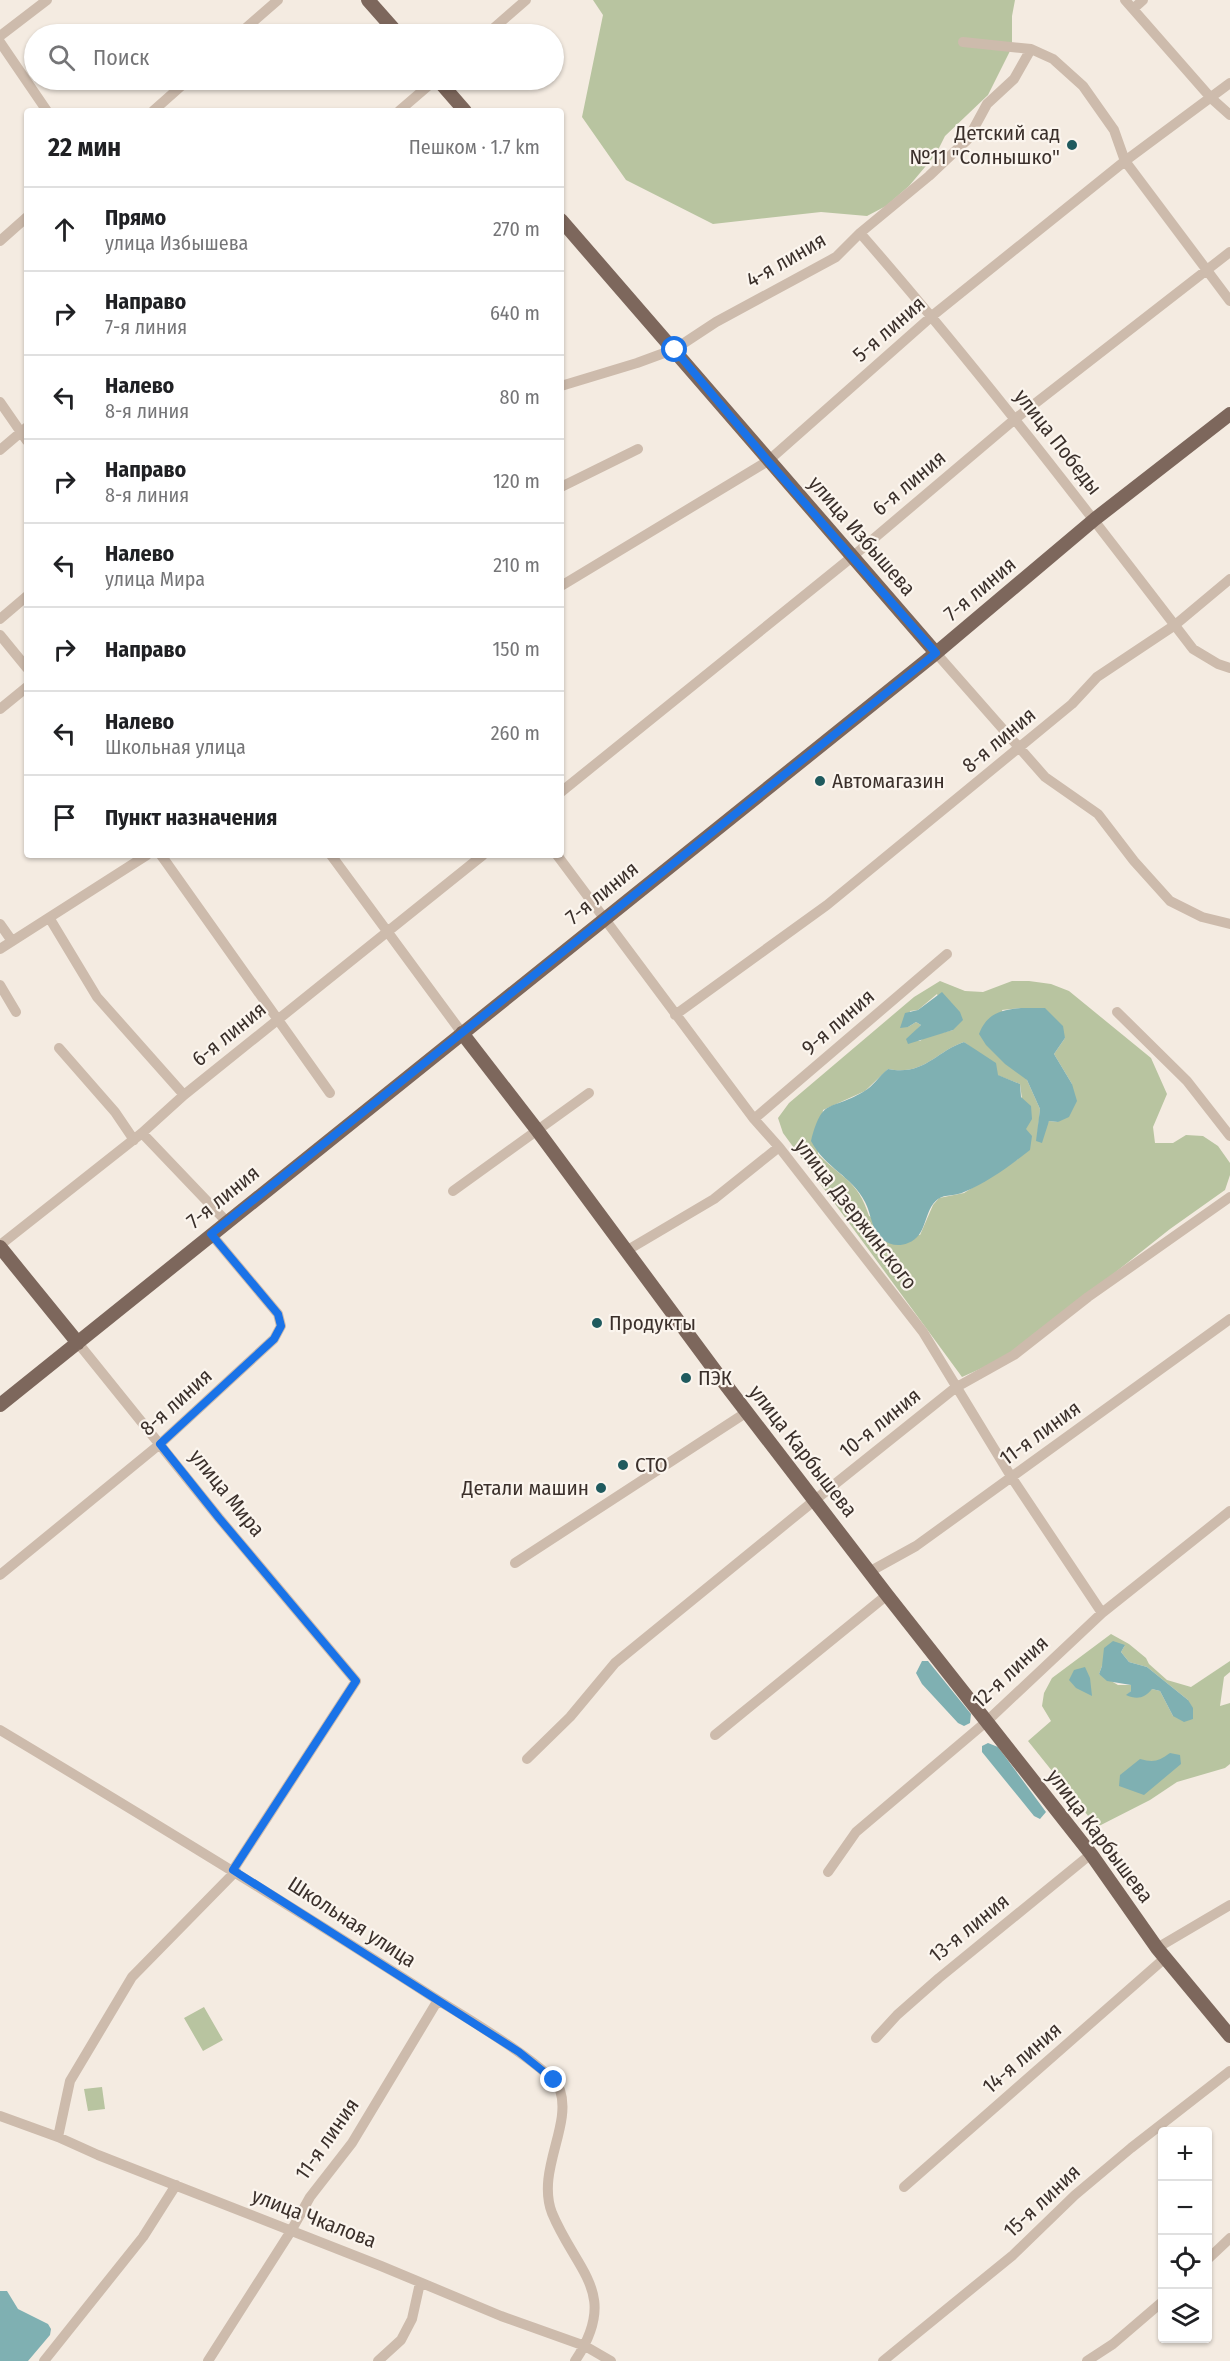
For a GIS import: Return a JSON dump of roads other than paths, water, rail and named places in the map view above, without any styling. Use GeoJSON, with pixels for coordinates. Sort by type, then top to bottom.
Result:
{"type":"FeatureCollection","features":[{"type":"Feature","properties":{"kind":"main road"},"geometry":{"type":"LineString","coordinates":[[368,0],[389,24]]}},
{"type":"Feature","properties":{"kind":"main road"},"geometry":{"type":"LineString","coordinates":[[445,90],[462,108]]}},
{"type":"Feature","properties":{"kind":"main road","name":"улица Избышева"},"geometry":{"type":"LineString","coordinates":[[564,223],[936,653]]}},
{"type":"Feature","properties":{"kind":"main road","name":"7-я линия"},"geometry":{"type":"LineString","coordinates":[[0,1405],[226,1221],[936,653],[1095,519],[1230,414]]}},
{"type":"Feature","properties":{"kind":"main road","name":"улица Карбышева"},"geometry":{"type":"LineString","coordinates":[[462,1033],[869,1572],[1091,1854],[1161,1953],[1230,2036]]}},
{"type":"Feature","properties":{"kind":"main road","name":"улица Мира"},"geometry":{"type":"LineString","coordinates":[[0,1246],[78,1343]]}},
{"type":"Feature","properties":{"kind":"street"},"geometry":{"type":"LineString","coordinates":[[0,36],[47,0]]}},
{"type":"Feature","properties":{"kind":"street"},"geometry":{"type":"LineString","coordinates":[[250,24],[278,0]]}},
{"type":"Feature","properties":{"kind":"street"},"geometry":{"type":"LineString","coordinates":[[498,24],[526,0]]}},
{"type":"Feature","properties":{"kind":"street"},"geometry":{"type":"LineString","coordinates":[[1125,0],[1211,98],[1230,115]]}},
{"type":"Feature","properties":{"kind":"street"},"geometry":{"type":"LineString","coordinates":[[1133,9],[1143,0]]}},
{"type":"Feature","properties":{"kind":"street"},"geometry":{"type":"LineString","coordinates":[[0,42],[24,77]]}},
{"type":"Feature","properties":{"kind":"street"},"geometry":{"type":"LineString","coordinates":[[963,42],[1031,49],[1053,59],[1083,86],[1114,130],[1125,161],[1230,301]]}},
{"type":"Feature","properties":{"kind":"street","name":"4-я линия"},"geometry":{"type":"LineString","coordinates":[[564,385],[675,350],[716,322],[836,257],[860,233],[968,139],[987,104],[1014,79],[1031,49]]}},
{"type":"Feature","properties":{"kind":"street","name":"5-я линия"},"geometry":{"type":"LineString","coordinates":[[564,584],[768,461],[932,316],[1125,161],[1230,83]]}},
{"type":"Feature","properties":{"kind":"street"},"geometry":{"type":"LineString","coordinates":[[33,90],[45,108]]}},
{"type":"Feature","properties":{"kind":"street"},"geometry":{"type":"LineString","coordinates":[[156,108],[177,90]]}},
{"type":"Feature","properties":{"kind":"street"},"geometry":{"type":"LineString","coordinates":[[403,108],[424,90]]}},
{"type":"Feature","properties":{"kind":"street"},"geometry":{"type":"LineString","coordinates":[[0,241],[24,220]]}},
{"type":"Feature","properties":{"kind":"street","name":"улица Победы"},"geometry":{"type":"LineString","coordinates":[[860,233],[932,316],[1016,419],[1193,649],[1218,664],[1230,668]]}},
{"type":"Feature","properties":{"kind":"street","name":"6-я линия"},"geometry":{"type":"LineString","coordinates":[[564,790],[852,557],[1016,419],[1230,252]]}},
{"type":"Feature","properties":{"kind":"street"},"geometry":{"type":"LineString","coordinates":[[0,402],[24,432]]}},
{"type":"Feature","properties":{"kind":"street"},"geometry":{"type":"LineString","coordinates":[[0,450],[24,434]]}},
{"type":"Feature","properties":{"kind":"street"},"geometry":{"type":"LineString","coordinates":[[564,485],[638,448]]}},
{"type":"Feature","properties":{"kind":"street","name":"8-я линия"},"geometry":{"type":"LineString","coordinates":[[675,1016],[826,905],[1072,704],[1097,677],[1175,625],[1230,579]]}},
{"type":"Feature","properties":{"kind":"street"},"geometry":{"type":"LineString","coordinates":[[0,619],[24,599]]}},
{"type":"Feature","properties":{"kind":"street"},"geometry":{"type":"LineString","coordinates":[[0,635],[24,664]]}},
{"type":"Feature","properties":{"kind":"street","name":"улица Избышева"},"geometry":{"type":"LineString","coordinates":[[936,653],[1045,777],[1098,814],[1134,861],[1170,902],[1202,917],[1230,924]]}},
{"type":"Feature","properties":{"kind":"street"},"geometry":{"type":"LineString","coordinates":[[0,709],[24,689]]}},
{"type":"Feature","properties":{"kind":"street"},"geometry":{"type":"LineString","coordinates":[[0,949],[142,858]]}},
{"type":"Feature","properties":{"kind":"street"},"geometry":{"type":"LineString","coordinates":[[163,858],[330,1093]]}},
{"type":"Feature","properties":{"kind":"street","name":"улица Карбышева"},"geometry":{"type":"LineString","coordinates":[[333,858],[462,1033]]}},
{"type":"Feature","properties":{"kind":"street","name":"6-я линия"},"geometry":{"type":"LineString","coordinates":[[0,1246],[479,858]]}},
{"type":"Feature","properties":{"kind":"street","name":"улица Дзержинского"},"geometry":{"type":"LineString","coordinates":[[559,858],[754,1119],[779,1147],[923,1332],[955,1388],[1012,1478],[1102,1613]]}},
{"type":"Feature","properties":{"kind":"street"},"geometry":{"type":"LineString","coordinates":[[50,919],[97,997],[184,1095]]}},
{"type":"Feature","properties":{"kind":"street"},"geometry":{"type":"LineString","coordinates":[[0,924],[12,941]]}},
{"type":"Feature","properties":{"kind":"street","name":"9-я линия"},"geometry":{"type":"LineString","coordinates":[[754,1119],[947,954]]}},
{"type":"Feature","properties":{"kind":"street"},"geometry":{"type":"LineString","coordinates":[[0,985],[16,1012]]}},
{"type":"Feature","properties":{"kind":"street"},"geometry":{"type":"LineString","coordinates":[[1117,1012],[1187,1081],[1230,1136]]}},
{"type":"Feature","properties":{"kind":"street"},"geometry":{"type":"LineString","coordinates":[[59,1048],[138,1136],[226,1221]]}},
{"type":"Feature","properties":{"kind":"street"},"geometry":{"type":"LineString","coordinates":[[453,1191],[589,1093]]}},
{"type":"Feature","properties":{"kind":"street"},"geometry":{"type":"LineString","coordinates":[[626,1251],[714,1199],[779,1147]]}},
{"type":"Feature","properties":{"kind":"street","name":"10-я линия"},"geometry":{"type":"LineString","coordinates":[[527,1759],[570,1717],[615,1663],[955,1388],[1014,1355],[1088,1297],[1230,1197]]}},
{"type":"Feature","properties":{"kind":"street","name":"8-я линия"},"geometry":{"type":"LineString","coordinates":[[0,1575],[160,1444],[274,1339],[281,1326],[278,1314],[211,1234]]}},
{"type":"Feature","properties":{"kind":"street","name":"11-я линия"},"geometry":{"type":"LineString","coordinates":[[869,1572],[916,1546],[1230,1318]]}},
{"type":"Feature","properties":{"kind":"street","name":"улица Мира"},"geometry":{"type":"LineString","coordinates":[[78,1343],[219,1518],[356,1681],[234,1871]]}},
{"type":"Feature","properties":{"kind":"street"},"geometry":{"type":"LineString","coordinates":[[515,1563],[747,1412]]}},
{"type":"Feature","properties":{"kind":"street","name":"12-я линия"},"geometry":{"type":"LineString","coordinates":[[828,1872],[856,1832],[986,1722],[1102,1613],[1230,1511]]}},
{"type":"Feature","properties":{"kind":"street"},"geometry":{"type":"LineString","coordinates":[[715,1735],[887,1595]]}},
{"type":"Feature","properties":{"kind":"street","name":"Школьная улица"},"geometry":{"type":"LineString","coordinates":[[0,1730],[234,1871],[519,2052],[554,2080],[560,2090],[561,2102],[560,2120],[548,2177],[548,2197],[556,2220],[589,2279],[596,2302],[595,2321],[585,2346]]}},
{"type":"Feature","properties":{"kind":"street","name":"13-я линия"},"geometry":{"type":"LineString","coordinates":[[876,2038],[897,2015],[939,1978],[1091,1854]]}},
{"type":"Feature","properties":{"kind":"street"},"geometry":{"type":"LineString","coordinates":[[58,2137],[70,2081],[132,1977],[234,1871]]}},
{"type":"Feature","properties":{"kind":"street","name":"14-я линия"},"geometry":{"type":"LineString","coordinates":[[904,2187],[1161,1953],[1230,1905]]}},
{"type":"Feature","properties":{"kind":"street","name":"11-я линия"},"geometry":{"type":"LineString","coordinates":[[208,2361],[291,2231],[310,2197],[352,2143],[438,2000]]}},
{"type":"Feature","properties":{"kind":"street","name":"15-я линия"},"geometry":{"type":"LineString","coordinates":[[883,2361],[1013,2255],[1075,2195],[1123,2154],[1230,2071]]}},
{"type":"Feature","properties":{"kind":"street","name":"улица Чкалова"},"geometry":{"type":"LineString","coordinates":[[0,2116],[58,2137],[501,2316],[585,2346],[611,2361]]}},
{"type":"Feature","properties":{"kind":"street"},"geometry":{"type":"LineString","coordinates":[[44,2361],[142,2237],[176,2185]]}},
{"type":"Feature","properties":{"kind":"street"},"geometry":{"type":"LineString","coordinates":[[1212,2255],[1230,2238]]}},
{"type":"Feature","properties":{"kind":"street"},"geometry":{"type":"LineString","coordinates":[[378,2361],[401,2340],[412,2319],[420,2283]]}},
{"type":"Feature","properties":{"kind":"street"},"geometry":{"type":"LineString","coordinates":[[1087,2361],[1113,2344],[1158,2305]]}},
{"type":"Feature","properties":{"kind":"street"},"geometry":{"type":"LineString","coordinates":[[575,2361],[585,2346]]}},
{"type":"Feature","properties":{"kind":"water"},"geometry":{"type":"Polygon","coordinates":[[[942,992],[960,1012],[963,1020],[953,1030],[908,1044],[906,1039],[921,1025],[916,1022],[908,1027],[900,1028],[905,1013],[918,1010],[942,992]]]}},
{"type":"Feature","properties":{"kind":"water"},"geometry":{"type":"Polygon","coordinates":[[[1045,1008],[1063,1026],[1065,1038],[1054,1054],[1072,1084],[1077,1101],[1069,1117],[1058,1122],[1049,1121],[1042,1143],[1036,1141],[1040,1109],[1027,1080],[1005,1064],[986,1045],[979,1034],[991,1017],[1007,1010],[1045,1008]]]}},
{"type":"Feature","properties":{"kind":"water"},"geometry":{"type":"Polygon","coordinates":[[[964,1042],[996,1063],[998,1075],[1020,1084],[1021,1097],[1031,1106],[1032,1119],[1026,1129],[1032,1136],[1030,1150],[981,1184],[961,1193],[938,1199],[914,1240],[901,1245],[891,1244],[879,1236],[860,1193],[824,1158],[811,1141],[815,1127],[819,1117],[829,1107],[867,1090],[888,1069],[911,1069],[920,1066],[964,1042]]]}},
{"type":"Feature","properties":{"kind":"water"},"geometry":{"type":"Polygon","coordinates":[[[1113,1641],[1125,1645],[1121,1652],[1129,1662],[1147,1667],[1188,1700],[1193,1708],[1193,1719],[1184,1722],[1173,1716],[1160,1691],[1152,1689],[1140,1697],[1130,1697],[1126,1695],[1131,1691],[1131,1685],[1107,1681],[1099,1674],[1104,1648],[1113,1641]]]}},
{"type":"Feature","properties":{"kind":"water"},"geometry":{"type":"Polygon","coordinates":[[[922,1661],[928,1661],[971,1714],[970,1723],[964,1726],[958,1723],[922,1684],[916,1673],[922,1661]]]}},
{"type":"Feature","properties":{"kind":"water"},"geometry":{"type":"Polygon","coordinates":[[[1085,1667],[1090,1678],[1092,1696],[1076,1688],[1069,1680],[1074,1670],[1085,1667]]]}},
{"type":"Feature","properties":{"kind":"water"},"geometry":{"type":"Polygon","coordinates":[[[988,1743],[998,1747],[1046,1812],[1040,1819],[1034,1816],[982,1752],[982,1746],[988,1743]]]}},
{"type":"Feature","properties":{"kind":"water"},"geometry":{"type":"Polygon","coordinates":[[[1170,1753],[1180,1755],[1181,1764],[1144,1795],[1119,1786],[1120,1775],[1140,1759],[1156,1760],[1170,1753]]]}},
{"type":"Feature","properties":{"kind":"water"},"geometry":{"type":"Polygon","coordinates":[[[0,2291],[7,2291],[18,2309],[48,2324],[51,2329],[50,2335],[28,2361],[0,2361],[0,2291]]]}},
{"type":"Feature","properties":{"kind":"place","name":"Детский сад №11 \"Солнышко\""},"geometry":{"type":"Point","coordinates":[1072,145]}},
{"type":"Feature","properties":{"kind":"place","name":"Автомагазин"},"geometry":{"type":"Point","coordinates":[820,781]}},
{"type":"Feature","properties":{"kind":"place","name":"Продукты"},"geometry":{"type":"Point","coordinates":[597,1323]}},
{"type":"Feature","properties":{"kind":"place","name":"ПЭК"},"geometry":{"type":"Point","coordinates":[686,1378]}},
{"type":"Feature","properties":{"kind":"place","name":"СТО"},"geometry":{"type":"Point","coordinates":[623,1465]}},
{"type":"Feature","properties":{"kind":"place","name":"Детали машин"},"geometry":{"type":"Point","coordinates":[601,1488]}}]}
